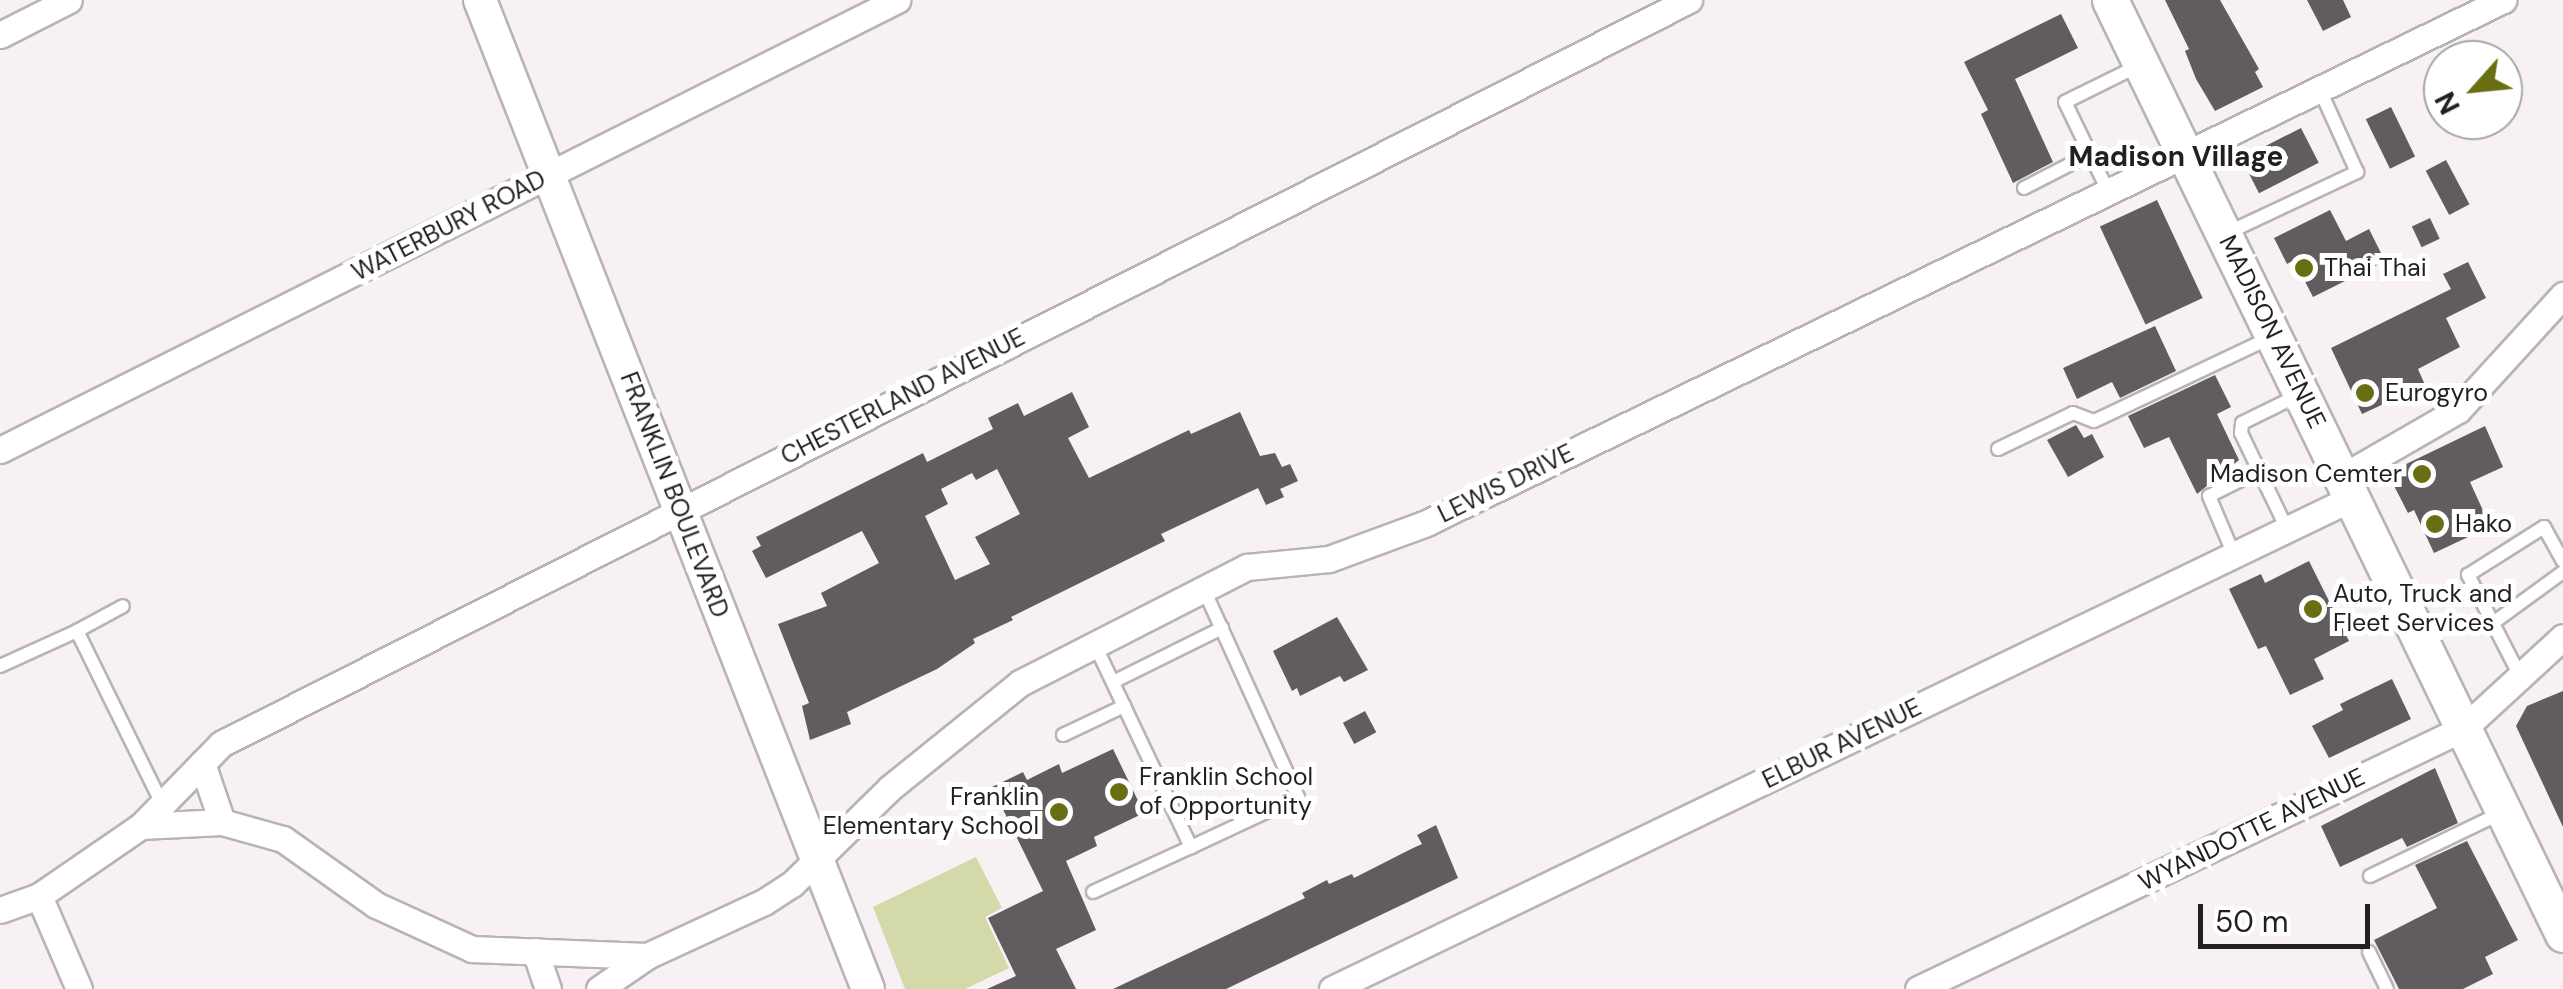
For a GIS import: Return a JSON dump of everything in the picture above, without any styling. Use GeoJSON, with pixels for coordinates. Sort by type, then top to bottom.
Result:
{"type":"FeatureCollection","features":[{"type":"Feature","properties":{"kind":"main road","name":"MADISON AVENUE"},"geometry":{"type":"LineString","coordinates":[[2110,0],[2563,934]]}},
{"type":"Feature","properties":{"kind":"street"},"geometry":{"type":"LineString","coordinates":[[0,34],[69,0]]}},
{"type":"Feature","properties":{"kind":"street","name":"FRANKLIN BOULEVARD"},"geometry":{"type":"LineString","coordinates":[[480,0],[868,989]]}},
{"type":"Feature","properties":{"kind":"street","name":"WATERBURY ROAD"},"geometry":{"type":"LineString","coordinates":[[0,450],[897,0]]}},
{"type":"Feature","properties":{"kind":"street","name":"CHESTERLAND AVENUE"},"geometry":{"type":"LineString","coordinates":[[141,826],[220,744],[1689,0]]}},
{"type":"Feature","properties":{"kind":"street","name":"LEWIS DRIVE"},"geometry":{"type":"LineString","coordinates":[[141,826],[222,822],[282,839],[376,904],[472,949],[648,956],[764,902],[817,861],[890,788],[1020,683],[1247,567],[1329,559],[1424,524],[2504,0]]}},
{"type":"Feature","properties":{"kind":"street","name":"ELBUR AVENUE"},"geometry":{"type":"LineString","coordinates":[[1332,989],[2287,530],[2458,410],[2563,296]]}},
{"type":"Feature","properties":{"kind":"street","name":"WYANDOTTE AVENUE"},"geometry":{"type":"LineString","coordinates":[[1918,989],[2464,728],[2563,638]]}},
{"type":"Feature","properties":{"kind":"street"},"geometry":{"type":"LineString","coordinates":[[202,763],[222,822]]}},
{"type":"Feature","properties":{"kind":"street"},"geometry":{"type":"LineString","coordinates":[[0,910],[39,896],[141,826]]}},
{"type":"Feature","properties":{"kind":"street"},"geometry":{"type":"LineString","coordinates":[[39,896],[79,989]]}},
{"type":"Feature","properties":{"kind":"street"},"geometry":{"type":"LineString","coordinates":[[535,952],[548,989]]}},
{"type":"Feature","properties":{"kind":"street"},"geometry":{"type":"LineString","coordinates":[[599,989],[648,956]]}},
{"type":"Feature","properties":{"kind":"lane"},"geometry":{"type":"LineString","coordinates":[[2109,193],[2065,102],[2142,64]]}},
{"type":"Feature","properties":{"kind":"lane"},"geometry":{"type":"LineString","coordinates":[[2225,234],[2357,172],[2320,90]]}},
{"type":"Feature","properties":{"kind":"lane"},"geometry":{"type":"LineString","coordinates":[[2024,188],[2090,154]]}},
{"type":"Feature","properties":{"kind":"lane"},"geometry":{"type":"LineString","coordinates":[[1998,448],[2073,412],[2094,421],[2274,336]]}},
{"type":"Feature","properties":{"kind":"lane"},"geometry":{"type":"LineString","coordinates":[[2287,530],[2241,433],[2242,423],[2302,394]]}},
{"type":"Feature","properties":{"kind":"lane"},"geometry":{"type":"LineString","coordinates":[[2234,555],[2208,496],[2259,471]]}},
{"type":"Feature","properties":{"kind":"lane"},"geometry":{"type":"LineString","coordinates":[[2520,676],[2468,575],[2544,527],[2563,561]]}},
{"type":"Feature","properties":{"kind":"lane"},"geometry":{"type":"LineString","coordinates":[[2494,623],[2563,572]]}},
{"type":"Feature","properties":{"kind":"lane"},"geometry":{"type":"LineString","coordinates":[[1093,892],[1298,797],[1204,590]]}},
{"type":"Feature","properties":{"kind":"lane"},"geometry":{"type":"LineString","coordinates":[[0,666],[123,606]]}},
{"type":"Feature","properties":{"kind":"lane"},"geometry":{"type":"LineString","coordinates":[[1112,682],[1222,628]]}},
{"type":"Feature","properties":{"kind":"lane"},"geometry":{"type":"LineString","coordinates":[[77,631],[162,804]]}},
{"type":"Feature","properties":{"kind":"lane"},"geometry":{"type":"LineString","coordinates":[[1095,645],[1191,847]]}},
{"type":"Feature","properties":{"kind":"lane"},"geometry":{"type":"LineString","coordinates":[[1063,735],[1124,706]]}},
{"type":"Feature","properties":{"kind":"lane"},"geometry":{"type":"LineString","coordinates":[[2370,876],[2504,812]]}},
{"type":"Feature","properties":{"kind":"lane"},"geometry":{"type":"LineString","coordinates":[[2368,952],[2387,989]]}},
{"type":"Feature","properties":{"kind":"green space"},"geometry":{"type":"Polygon","coordinates":[[[976,857],[1002,908],[985,917],[1009,968],[965,989],[905,989],[873,907],[976,857]]]}},
{"type":"Feature","properties":{"kind":"building"},"geometry":{"type":"Polygon","coordinates":[[[2165,0],[2220,0],[2259,69],[2255,72],[2263,87],[2215,111],[2196,79],[2185,51],[2189,49],[2165,0]]]}},
{"type":"Feature","properties":{"kind":"building"},"geometry":{"type":"Polygon","coordinates":[[[2307,0],[2343,0],[2351,17],[2323,31],[2307,0]]]}},
{"type":"Feature","properties":{"kind":"building"},"geometry":{"type":"Polygon","coordinates":[[[2061,14],[2078,48],[2015,79],[2053,162],[2013,183],[1981,114],[1988,110],[1964,62],[2061,14]]]}},
{"type":"Feature","properties":{"kind":"building"},"geometry":{"type":"Polygon","coordinates":[[[2391,107],[2415,156],[2390,169],[2366,119],[2391,107]]]}},
{"type":"Feature","properties":{"kind":"building"},"geometry":{"type":"Polygon","coordinates":[[[2301,128],[2319,163],[2259,193],[2241,158],[2301,128]]]}},
{"type":"Feature","properties":{"kind":"building"},"geometry":{"type":"Polygon","coordinates":[[[2446,160],[2469,204],[2449,215],[2426,171],[2446,160]]]}},
{"type":"Feature","properties":{"kind":"building"},"geometry":{"type":"Polygon","coordinates":[[[2157,200],[2203,298],[2146,325],[2100,227],[2157,200]]]}},
{"type":"Feature","properties":{"kind":"building"},"geometry":{"type":"Polygon","coordinates":[[[2330,210],[2346,241],[2369,229],[2385,261],[2313,297],[2294,260],[2287,264],[2274,238],[2330,210]]]}},
{"type":"Feature","properties":{"kind":"building"},"geometry":{"type":"Polygon","coordinates":[[[2430,218],[2440,239],[2422,247],[2412,226],[2430,218]]]}},
{"type":"Feature","properties":{"kind":"building"},"geometry":{"type":"Polygon","coordinates":[[[2468,262],[2486,298],[2446,318],[2460,347],[2418,369],[2425,385],[2362,414],[2331,348],[2451,289],[2443,274],[2468,262]]]}},
{"type":"Feature","properties":{"kind":"building"},"geometry":{"type":"Polygon","coordinates":[[[2155,326],[2176,371],[2120,398],[2112,382],[2077,399],[2063,368],[2155,326]]]}},
{"type":"Feature","properties":{"kind":"building"},"geometry":{"type":"Polygon","coordinates":[[[2215,375],[2231,407],[2217,414],[2239,460],[2197,494],[2169,437],[2144,448],[2128,416],[2215,375]]]}},
{"type":"Feature","properties":{"kind":"building"},"geometry":{"type":"Polygon","coordinates":[[[1072,392],[1089,427],[1068,438],[1089,478],[1189,430],[1191,434],[1240,412],[1260,456],[1275,453],[1282,467],[1290,464],[1298,481],[1280,489],[1284,497],[1266,505],[1258,488],[1161,534],[1165,541],[1011,617],[1013,620],[973,639],[975,643],[937,669],[847,712],[851,724],[810,740],[802,706],[809,703],[778,624],[827,606],[821,593],[879,563],[862,531],[766,578],[752,551],[761,546],[756,537],[923,453],[927,462],[993,429],[988,418],[1018,403],[1024,416],[1072,392]],[[997,469],[976,480],[972,473],[941,489],[948,504],[925,516],[955,580],[990,564],[975,537],[1020,514],[997,469]]]}},
{"type":"Feature","properties":{"kind":"building"},"geometry":{"type":"Polygon","coordinates":[[[2076,425],[2084,438],[2092,434],[2104,457],[2068,477],[2047,440],[2076,425]]]}},
{"type":"Feature","properties":{"kind":"building"},"geometry":{"type":"Polygon","coordinates":[[[2485,426],[2503,467],[2470,482],[2486,517],[2479,520],[2483,530],[2434,553],[2414,510],[2408,513],[2391,480],[2400,467],[2485,426]]]}},
{"type":"Feature","properties":{"kind":"building"},"geometry":{"type":"Polygon","coordinates":[[[2309,561],[2349,641],[2314,659],[2324,679],[2290,695],[2266,646],[2258,649],[2229,589],[2261,574],[2265,583],[2309,561]]]}},
{"type":"Feature","properties":{"kind":"building"},"geometry":{"type":"Polygon","coordinates":[[[1337,617],[1368,670],[1344,682],[1340,676],[1300,696],[1297,688],[1292,691],[1273,651],[1337,617]]]}},
{"type":"Feature","properties":{"kind":"building"},"geometry":{"type":"Polygon","coordinates":[[[2392,679],[2411,719],[2329,758],[2312,726],[2343,710],[2340,704],[2392,679]]]}},
{"type":"Feature","properties":{"kind":"building"},"geometry":{"type":"Polygon","coordinates":[[[2563,691],[2563,827],[2516,726],[2527,706],[2563,691]]]}},
{"type":"Feature","properties":{"kind":"building"},"geometry":{"type":"Polygon","coordinates":[[[1365,711],[1376,732],[1354,744],[1343,723],[1365,711]]]}},
{"type":"Feature","properties":{"kind":"building"},"geometry":{"type":"Polygon","coordinates":[[[1113,749],[1144,813],[1094,837],[1097,846],[1066,861],[1096,930],[1056,949],[1076,989],[987,989],[1016,976],[988,918],[1043,891],[992,787],[1023,772],[1027,780],[1059,764],[1062,773],[1113,749]]]}},
{"type":"Feature","properties":{"kind":"building"},"geometry":{"type":"Polygon","coordinates":[[[2435,768],[2458,823],[2407,847],[2402,838],[2340,867],[2321,826],[2435,768]]]}},
{"type":"Feature","properties":{"kind":"building"},"geometry":{"type":"Polygon","coordinates":[[[1436,825],[1458,878],[1226,989],[1113,989],[1305,898],[1302,893],[1327,880],[1329,884],[1352,874],[1354,878],[1422,844],[1417,835],[1436,825]]]}},
{"type":"Feature","properties":{"kind":"building"},"geometry":{"type":"Polygon","coordinates":[[[2467,841],[2518,940],[2485,957],[2493,974],[2463,989],[2399,989],[2374,940],[2437,908],[2415,865],[2467,841]]]}},
{"type":"Feature","properties":{"kind":"place","name":"Thai Thai"},"geometry":{"type":"Point","coordinates":[2304,268]}},
{"type":"Feature","properties":{"kind":"place","name":"Eurogyro"},"geometry":{"type":"Point","coordinates":[2365,393]}},
{"type":"Feature","properties":{"kind":"place","name":"Madison Cemter"},"geometry":{"type":"Point","coordinates":[2422,474]}},
{"type":"Feature","properties":{"kind":"place","name":"Hako"},"geometry":{"type":"Point","coordinates":[2435,524]}},
{"type":"Feature","properties":{"kind":"place","name":"Auto, Truck and Fleet Services"},"geometry":{"type":"Point","coordinates":[2313,609]}},
{"type":"Feature","properties":{"kind":"place","name":"Franklin School of Opportunity"},"geometry":{"type":"Point","coordinates":[1119,792]}},
{"type":"Feature","properties":{"kind":"place","name":"Franklin Elementary School"},"geometry":{"type":"Point","coordinates":[1059,812]}},
{"type":"Feature","properties":{"kind":"district","name":"Madison Village"},"geometry":{"type":"Point","coordinates":[2176,157]}}]}
